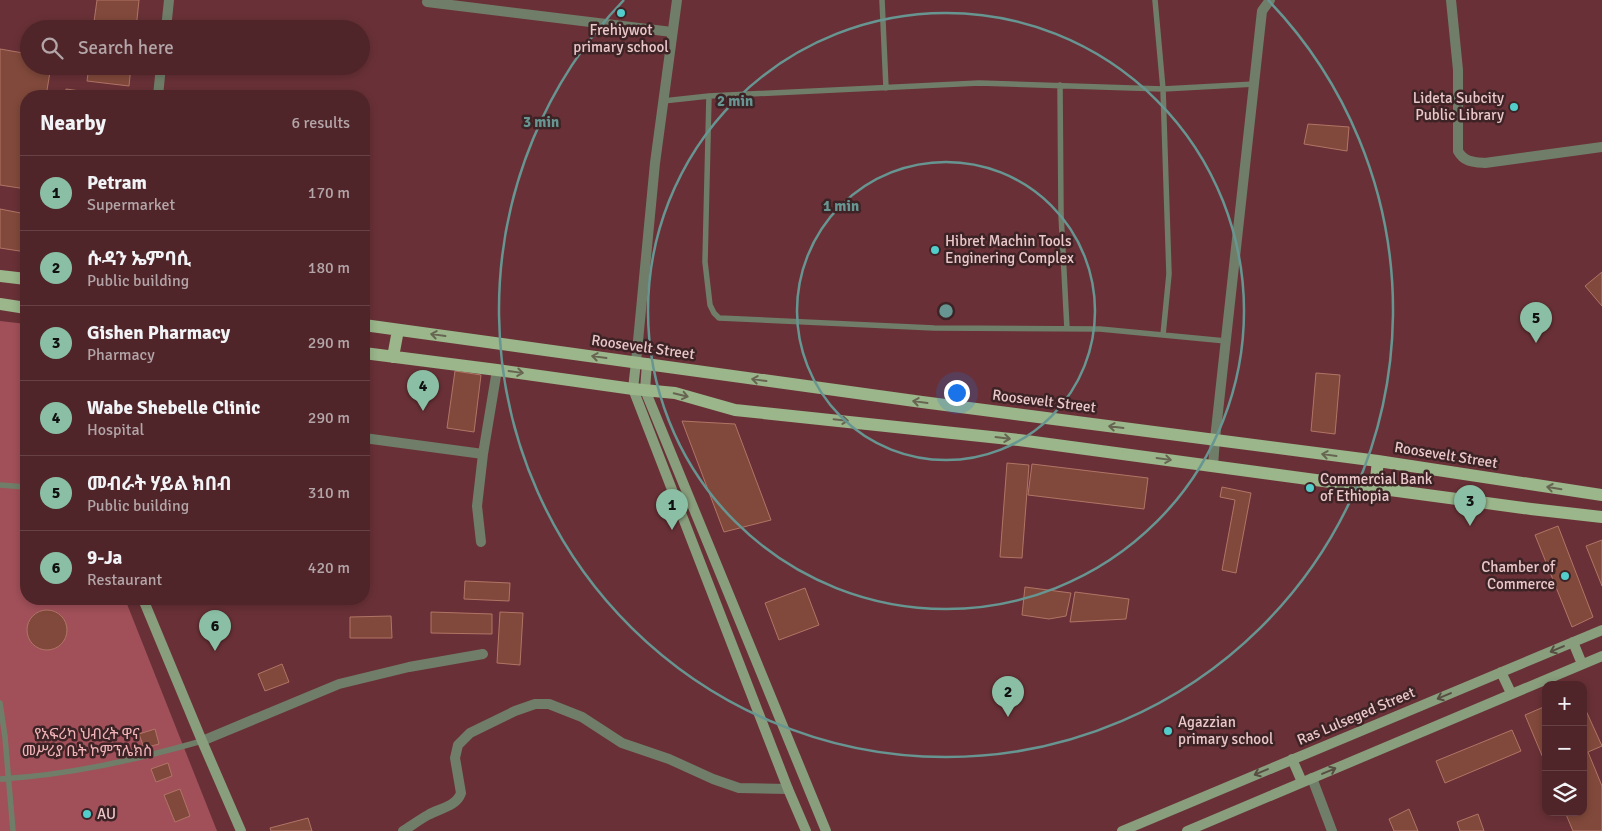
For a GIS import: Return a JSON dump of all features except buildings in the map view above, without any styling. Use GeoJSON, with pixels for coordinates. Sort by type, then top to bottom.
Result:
{"type":"FeatureCollection","features":[{"type":"Feature","properties":{"kind":"main road"},"geometry":{"type":"LineString","coordinates":[[0,276],[20,278]]}},
{"type":"Feature","properties":{"kind":"main road"},"geometry":{"type":"LineString","coordinates":[[0,304],[20,307]]}},
{"type":"Feature","properties":{"kind":"main road","name":"Roosevelt Street"},"geometry":{"type":"LineString","coordinates":[[370,326],[922,402],[1378,461],[1602,495]]}},
{"type":"Feature","properties":{"kind":"main road"},"geometry":{"type":"LineString","coordinates":[[393,357],[398,330]]}},
{"type":"Feature","properties":{"kind":"main road"},"geometry":{"type":"LineString","coordinates":[[370,354],[639,390],[675,393],[734,410],[982,435],[1602,517]]}},
{"type":"Feature","properties":{"kind":"main road"},"geometry":{"type":"LineString","coordinates":[[1375,487],[1378,461]]}},
{"type":"Feature","properties":{"kind":"street"},"geometry":{"type":"LineString","coordinates":[[167,20],[169,0]]}},
{"type":"Feature","properties":{"kind":"street"},"geometry":{"type":"LineString","coordinates":[[678,0],[663,101],[639,390],[788,789],[806,831]]}},
{"type":"Feature","properties":{"kind":"street"},"geometry":{"type":"LineString","coordinates":[[1213,466],[1262,11],[1270,0]]}},
{"type":"Feature","properties":{"kind":"street"},"geometry":{"type":"LineString","coordinates":[[1450,0],[1458,70],[1458,151],[1462,157],[1473,162],[1485,163],[1602,147]]}},
{"type":"Feature","properties":{"kind":"street"},"geometry":{"type":"LineString","coordinates":[[427,2],[672,32]]}},
{"type":"Feature","properties":{"kind":"street"},"geometry":{"type":"LineString","coordinates":[[159,90],[161,75]]}},
{"type":"Feature","properties":{"kind":"street"},"geometry":{"type":"LineString","coordinates":[[481,542],[477,506],[483,454],[497,370]]}},
{"type":"Feature","properties":{"kind":"street"},"geometry":{"type":"LineString","coordinates":[[639,390],[826,831]]}},
{"type":"Feature","properties":{"kind":"street"},"geometry":{"type":"LineString","coordinates":[[370,439],[483,454]]}},
{"type":"Feature","properties":{"kind":"street"},"geometry":{"type":"LineString","coordinates":[[145,605],[241,831]]}},
{"type":"Feature","properties":{"kind":"street","name":"Ras Lulseged Street"},"geometry":{"type":"LineString","coordinates":[[1122,831],[1602,630]]}},
{"type":"Feature","properties":{"kind":"street"},"geometry":{"type":"LineString","coordinates":[[1573,642],[1582,664]]}},
{"type":"Feature","properties":{"kind":"street"},"geometry":{"type":"LineString","coordinates":[[202,742],[339,684],[409,667],[483,654]]}},
{"type":"Feature","properties":{"kind":"street"},"geometry":{"type":"LineString","coordinates":[[1187,831],[1602,656]]}},
{"type":"Feature","properties":{"kind":"street"},"geometry":{"type":"LineString","coordinates":[[1501,672],[1511,693]]}},
{"type":"Feature","properties":{"kind":"street"},"geometry":{"type":"LineString","coordinates":[[404,831],[430,814],[452,805],[459,798],[461,793],[455,758],[456,751],[458,745],[470,733],[515,711],[535,704],[548,704],[582,717],[622,743],[739,788],[788,789]]}},
{"type":"Feature","properties":{"kind":"street"},"geometry":{"type":"LineString","coordinates":[[1292,759],[1307,780],[1332,831]]}},
{"type":"Feature","properties":{"kind":"lane"},"geometry":{"type":"LineString","coordinates":[[882,0],[886,88]]}},
{"type":"Feature","properties":{"kind":"lane"},"geometry":{"type":"LineString","coordinates":[[1155,0],[1163,89],[1169,274],[1163,335]]}},
{"type":"Feature","properties":{"kind":"lane"},"geometry":{"type":"LineString","coordinates":[[663,101],[709,96],[979,84],[1163,89],[1255,84]]}},
{"type":"Feature","properties":{"kind":"lane"},"geometry":{"type":"LineString","coordinates":[[1060,85],[1061,214],[1068,329]]}},
{"type":"Feature","properties":{"kind":"lane"},"geometry":{"type":"LineString","coordinates":[[709,96],[705,262],[710,305],[719,318],[934,328],[1100,329],[1226,341]]}},
{"type":"Feature","properties":{"kind":"lane"},"geometry":{"type":"LineString","coordinates":[[0,485],[20,487]]}},
{"type":"Feature","properties":{"kind":"lane"},"geometry":{"type":"LineString","coordinates":[[0,703],[6,737],[12,831]]}},
{"type":"Feature","properties":{"kind":"lane"},"geometry":{"type":"LineString","coordinates":[[0,741],[6,737]]}},
{"type":"Feature","properties":{"kind":"lane"},"geometry":{"type":"LineString","coordinates":[[0,779],[71,772],[137,759],[202,742]]}},
{"type":"Feature","properties":{"kind":"green space","name":"የአፍሪካ ህብረት ዋና መሥሪያ ቤት ኮምፕሌክስ"},"geometry":{"type":"Polygon","coordinates":[[[0,321],[20,323],[20,605],[127,605],[217,831],[0,831],[0,321]]]}},
{"type":"Feature","properties":{"kind":"place","name":"Frehiywot primary school"},"geometry":{"type":"Point","coordinates":[621,13]}},
{"type":"Feature","properties":{"kind":"place","name":"Lideta Subcity Public Library"},"geometry":{"type":"Point","coordinates":[1514,107]}},
{"type":"Feature","properties":{"kind":"place","name":"Hibret Machin Tools Enginering Complex"},"geometry":{"type":"Point","coordinates":[935,250]}},
{"type":"Feature","properties":{"kind":"place","name":"መብራት ሃይል ክበብ"},"geometry":{"type":"Point","coordinates":[1536,343]}},
{"type":"Feature","properties":{"kind":"place","name":"Wabe Shebelle Clinic"},"geometry":{"type":"Point","coordinates":[423,411]}},
{"type":"Feature","properties":{"kind":"place","name":"Commercial Bank of Ethiopia"},"geometry":{"type":"Point","coordinates":[1310,488]}},
{"type":"Feature","properties":{"kind":"place","name":"Gishen Pharmacy"},"geometry":{"type":"Point","coordinates":[1470,526]}},
{"type":"Feature","properties":{"kind":"place","name":"Petram"},"geometry":{"type":"Point","coordinates":[672,530]}},
{"type":"Feature","properties":{"kind":"place","name":"Chamber of Commerce"},"geometry":{"type":"Point","coordinates":[1565,576]}},
{"type":"Feature","properties":{"kind":"place","name":"9-Ja"},"geometry":{"type":"Point","coordinates":[215,651]}},
{"type":"Feature","properties":{"kind":"place","name":"ሱዳን ኤምባሲ"},"geometry":{"type":"Point","coordinates":[1008,717]}},
{"type":"Feature","properties":{"kind":"place","name":"Agazzian primary school"},"geometry":{"type":"Point","coordinates":[1168,731]}},
{"type":"Feature","properties":{"kind":"place","name":"AU"},"geometry":{"type":"Point","coordinates":[87,814]}}]}
